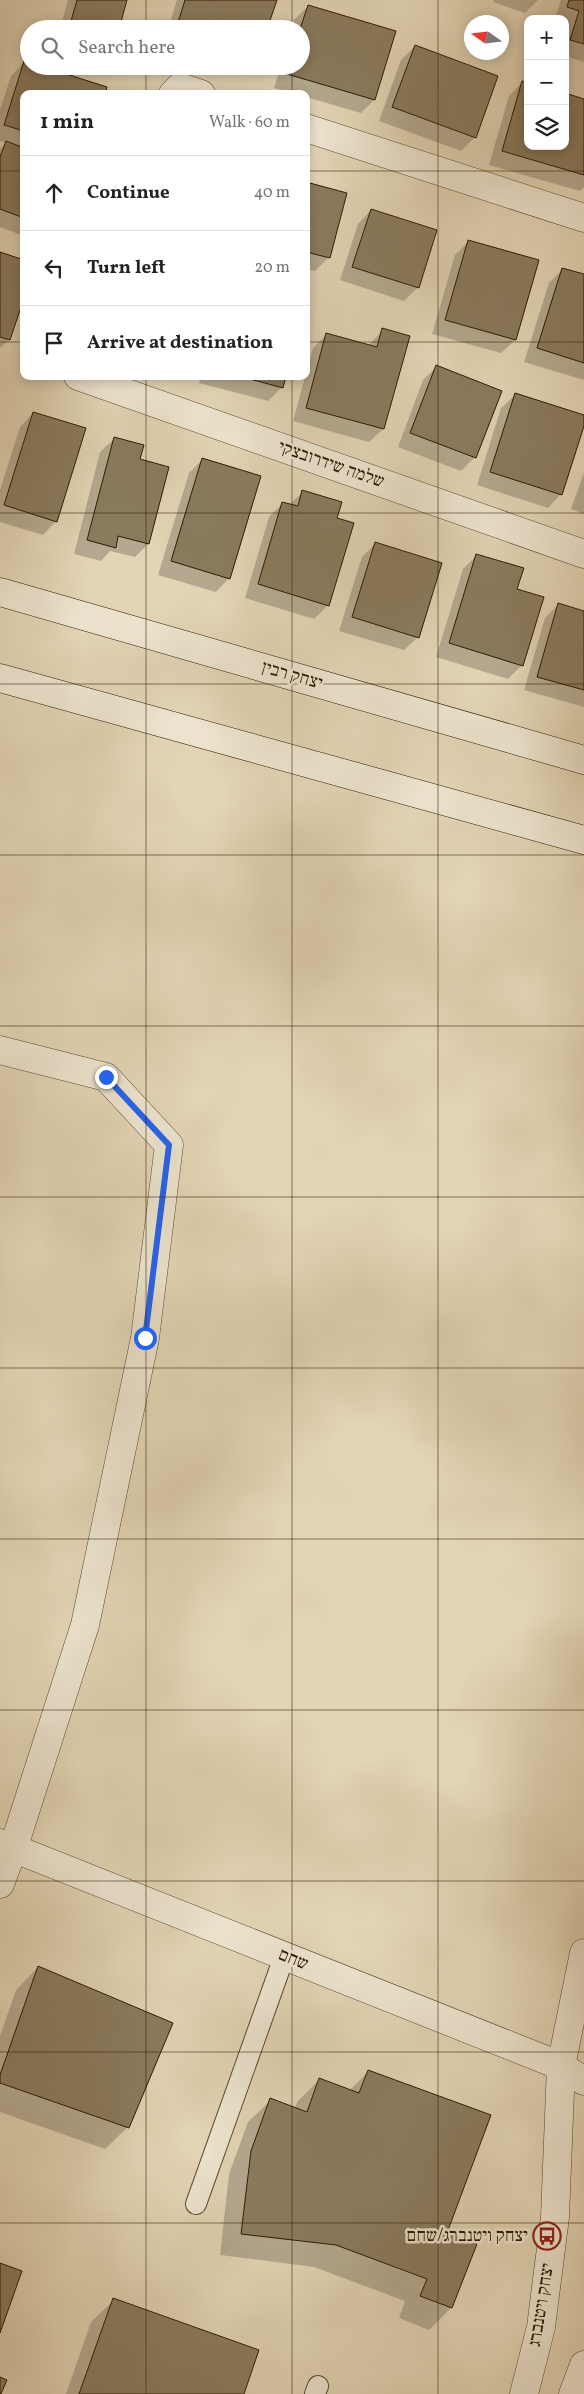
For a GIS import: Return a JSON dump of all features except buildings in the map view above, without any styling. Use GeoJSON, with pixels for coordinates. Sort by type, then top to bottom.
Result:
{"type":"FeatureCollection","features":[{"type":"Feature","properties":{"kind":"street"},"geometry":{"type":"LineString","coordinates":[[177,90],[180,87],[189,90]]}},
{"type":"Feature","properties":{"kind":"street"},"geometry":{"type":"LineString","coordinates":[[310,129],[584,218]]}},
{"type":"Feature","properties":{"kind":"street","name":"שלמה שידרובצקי"},"geometry":{"type":"LineString","coordinates":[[89,380],[584,554]]}},
{"type":"Feature","properties":{"kind":"street","name":"יצחק רבין"},"geometry":{"type":"LineString","coordinates":[[0,592],[584,760]]}},
{"type":"Feature","properties":{"kind":"street"},"geometry":{"type":"LineString","coordinates":[[0,678],[584,840]]}},
{"type":"Feature","properties":{"kind":"street"},"geometry":{"type":"LineString","coordinates":[[0,1050],[106,1077],[169,1145],[145,1338],[85,1625],[7,1846],[0,1884]]}},
{"type":"Feature","properties":{"kind":"street","name":"שחם"},"geometry":{"type":"LineString","coordinates":[[7,1846],[561,2066],[584,2081]]}},
{"type":"Feature","properties":{"kind":"street","name":"יצחק ויטנברג"},"geometry":{"type":"LineString","coordinates":[[524,2394],[541,2327],[555,2217],[561,2066],[584,1953]]}},
{"type":"Feature","properties":{"kind":"street"},"geometry":{"type":"LineString","coordinates":[[573,2394],[584,2365]]}},
{"type":"Feature","properties":{"kind":"lane"},"geometry":{"type":"LineString","coordinates":[[196,2204],[284,1957]]}},
{"type":"Feature","properties":{"kind":"place","name":"יצחק ויטנברג/שחם"},"geometry":{"type":"Point","coordinates":[547,2236]}},
{"type":"Feature","properties":{"kind":"route"},"geometry":{"type":"LineString","coordinates":[[106,1077],[169,1145],[145,1338]]}}]}
